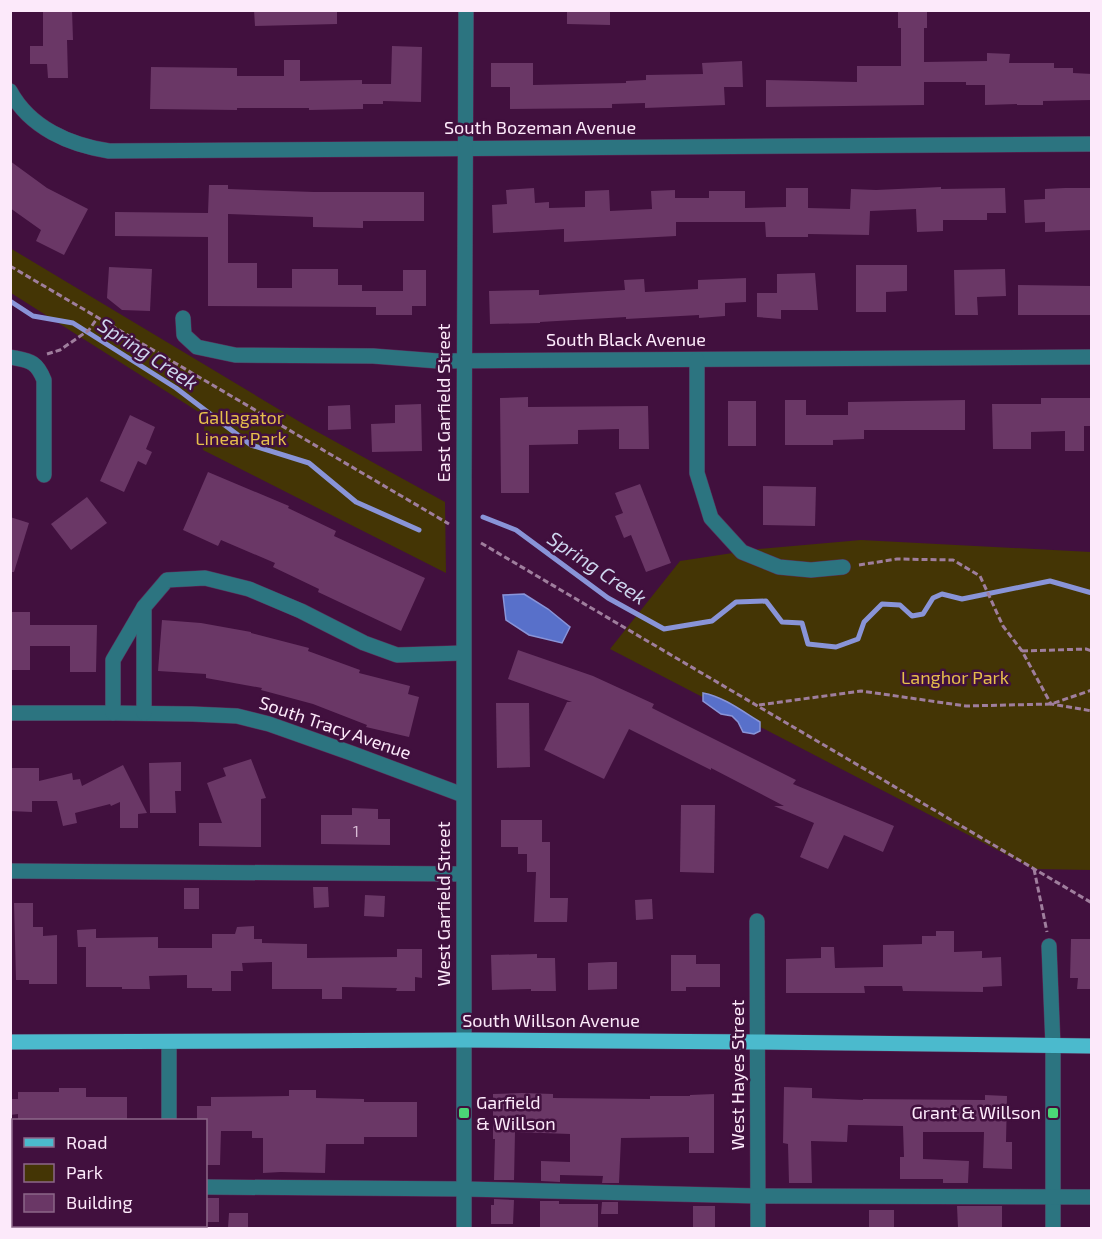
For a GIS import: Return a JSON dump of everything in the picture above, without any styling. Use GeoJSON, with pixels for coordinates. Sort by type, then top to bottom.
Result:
{"type":"FeatureCollection","features":[{"type":"Feature","properties":{"kind":"main road","name":"South Willson Avenue"},"geometry":{"type":"LineString","coordinates":[[10,1041],[464,1040],[1092,1046]]}},
{"type":"Feature","properties":{"kind":"street","name":"East Garfield Street"},"geometry":{"type":"LineString","coordinates":[[463,795],[466,10]]}},
{"type":"Feature","properties":{"kind":"street","name":"South Bozeman Avenue"},"geometry":{"type":"LineString","coordinates":[[10,91],[26,112],[40,125],[71,142],[109,151],[1092,144]]}},
{"type":"Feature","properties":{"kind":"street","name":"South Black Avenue"},"geometry":{"type":"LineString","coordinates":[[183,318],[184,335],[197,347],[235,355],[373,356],[438,361],[1092,357]]}},
{"type":"Feature","properties":{"kind":"street"},"geometry":{"type":"LineString","coordinates":[[10,357],[29,361],[39,368],[44,380],[45,475]]}},
{"type":"Feature","properties":{"kind":"street"},"geometry":{"type":"LineString","coordinates":[[698,360],[698,473],[711,518],[742,552],[779,567],[811,570],[843,567]]}},
{"type":"Feature","properties":{"kind":"street"},"geometry":{"type":"LineString","coordinates":[[113,713],[113,660],[144,607],[167,580],[205,578],[249,589],[301,611],[364,643],[397,655],[463,653]]}},
{"type":"Feature","properties":{"kind":"street"},"geometry":{"type":"LineString","coordinates":[[144,607],[144,713]]}},
{"type":"Feature","properties":{"kind":"street","name":"South Tracy Avenue"},"geometry":{"type":"LineString","coordinates":[[10,713],[237,716],[269,724],[463,795]]}},
{"type":"Feature","properties":{"kind":"street","name":"West Garfield Street"},"geometry":{"type":"LineString","coordinates":[[463,795],[464,1228]]}},
{"type":"Feature","properties":{"kind":"street"},"geometry":{"type":"LineString","coordinates":[[10,871],[463,874]]}},
{"type":"Feature","properties":{"kind":"street","name":"West Hayes Street"},"geometry":{"type":"LineString","coordinates":[[758,921],[758,1228]]}},
{"type":"Feature","properties":{"kind":"street"},"geometry":{"type":"LineString","coordinates":[[1050,946],[1053,1046],[1053,1228]]}},
{"type":"Feature","properties":{"kind":"street"},"geometry":{"type":"LineString","coordinates":[[169,1042],[169,1119]]}},
{"type":"Feature","properties":{"kind":"street"},"geometry":{"type":"LineString","coordinates":[[207,1188],[758,1196],[1092,1197]]}},
{"type":"Feature","properties":{"kind":"path"},"geometry":{"type":"LineString","coordinates":[[10,266],[1092,903]]}},
{"type":"Feature","properties":{"kind":"path"},"geometry":{"type":"LineString","coordinates":[[60,350],[89,330],[98,317]]}},
{"type":"Feature","properties":{"kind":"path"},"geometry":{"type":"LineString","coordinates":[[843,567],[897,559],[953,560],[980,576],[1003,626],[1022,651],[1051,704]]}},
{"type":"Feature","properties":{"kind":"path"},"geometry":{"type":"LineString","coordinates":[[1022,651],[1086,649],[1092,651]]}},
{"type":"Feature","properties":{"kind":"path"},"geometry":{"type":"LineString","coordinates":[[1051,704],[1092,690]]}},
{"type":"Feature","properties":{"kind":"path"},"geometry":{"type":"LineString","coordinates":[[757,705],[861,691],[966,706],[1051,704],[1092,711]]}},
{"type":"Feature","properties":{"kind":"path"},"geometry":{"type":"LineString","coordinates":[[1034,869],[1050,946]]}},
{"type":"Feature","properties":{"kind":"green space","name":"Gallagator Linear Park"},"geometry":{"type":"Polygon","coordinates":[[[10,248],[305,425],[445,502],[446,573],[203,450],[205,416],[11,293],[10,248]]]}},
{"type":"Feature","properties":{"kind":"green space","name":"Langhor Park"},"geometry":{"type":"Polygon","coordinates":[[[861,540],[1091,552],[1091,870],[1034,869],[610,649],[680,561],[759,549],[861,540]]]}},
{"type":"Feature","properties":{"kind":"water"},"geometry":{"type":"Polygon","coordinates":[[[524,594],[548,609],[570,627],[562,643],[529,635],[506,620],[503,595],[524,594]]]}},
{"type":"Feature","properties":{"kind":"water"},"geometry":{"type":"Polygon","coordinates":[[[703,693],[726,701],[760,722],[760,731],[754,734],[743,732],[732,716],[721,714],[703,701],[703,693]]]}},
{"type":"Feature","properties":{"kind":"building"},"geometry":{"type":"Polygon","coordinates":[[[43,10],[72,10],[73,40],[67,40],[68,78],[48,78],[47,64],[30,64],[30,46],[43,46],[43,10]]]}},
{"type":"Feature","properties":{"kind":"building"},"geometry":{"type":"Polygon","coordinates":[[[254,10],[337,10],[337,24],[255,26],[254,10]]]}},
{"type":"Feature","properties":{"kind":"building"},"geometry":{"type":"Polygon","coordinates":[[[567,10],[610,10],[610,25],[567,24],[567,10]]]}},
{"type":"Feature","properties":{"kind":"building"},"geometry":{"type":"Polygon","coordinates":[[[898,10],[927,10],[927,28],[924,28],[924,62],[987,61],[987,53],[1010,54],[1009,63],[1054,63],[1054,68],[1073,68],[1073,73],[1092,74],[1092,100],[1043,101],[1043,105],[985,105],[985,85],[966,85],[966,82],[924,82],[924,105],[766,107],[766,80],[857,82],[857,66],[901,66],[901,28],[898,28],[898,10]]]}},
{"type":"Feature","properties":{"kind":"building"},"geometry":{"type":"Polygon","coordinates":[[[392,46],[422,47],[421,102],[383,101],[383,104],[363,104],[363,109],[150,109],[151,67],[237,68],[237,76],[284,76],[284,60],[300,60],[300,81],[362,80],[362,84],[391,84],[392,46]]]}},
{"type":"Feature","properties":{"kind":"building"},"geometry":{"type":"Polygon","coordinates":[[[742,61],[743,87],[724,87],[725,105],[645,108],[645,103],[612,104],[612,108],[510,109],[510,87],[491,87],[491,63],[533,63],[533,85],[626,83],[626,81],[646,80],[646,75],[703,74],[702,63],[742,61]]]}},
{"type":"Feature","properties":{"kind":"building"},"geometry":{"type":"Polygon","coordinates":[[[10,161],[47,188],[88,209],[64,255],[36,241],[41,230],[10,208],[10,161]]]}},
{"type":"Feature","properties":{"kind":"building"},"geometry":{"type":"Polygon","coordinates":[[[209,185],[228,185],[228,189],[314,192],[424,192],[424,221],[363,221],[363,228],[313,227],[313,217],[228,214],[228,263],[257,263],[257,288],[292,288],[292,269],[338,269],[338,285],[362,285],[362,291],[403,291],[403,270],[426,270],[426,306],[412,306],[412,315],[376,315],[376,307],[208,306],[208,237],[115,236],[115,212],[208,213],[209,185]]]}},
{"type":"Feature","properties":{"kind":"building"},"geometry":{"type":"Polygon","coordinates":[[[941,187],[941,189],[1005,188],[1006,213],[987,213],[987,220],[943,220],[943,231],[917,232],[916,209],[870,211],[869,235],[808,234],[808,237],[766,237],[765,222],[676,222],[676,236],[564,242],[564,229],[493,233],[492,205],[507,204],[506,190],[534,188],[535,203],[549,202],[549,208],[585,207],[585,191],[609,190],[610,211],[652,209],[651,191],[675,190],[675,198],[709,198],[709,191],[745,191],[745,208],[786,207],[786,188],[808,188],[808,208],[850,209],[851,189],[941,187]]]}},
{"type":"Feature","properties":{"kind":"building"},"geometry":{"type":"Polygon","coordinates":[[[1092,188],[1092,230],[1045,232],[1045,222],[1025,223],[1024,200],[1045,199],[1045,189],[1092,188]]]}},
{"type":"Feature","properties":{"kind":"building"},"geometry":{"type":"Polygon","coordinates":[[[856,265],[907,265],[907,291],[886,292],[886,312],[856,312],[856,265]]]}},
{"type":"Feature","properties":{"kind":"building"},"geometry":{"type":"Polygon","coordinates":[[[109,267],[152,269],[150,311],[122,310],[107,298],[109,267]]]}},
{"type":"Feature","properties":{"kind":"building"},"geometry":{"type":"Polygon","coordinates":[[[1005,269],[1006,296],[977,297],[978,315],[955,315],[954,270],[1005,269]]]}},
{"type":"Feature","properties":{"kind":"building"},"geometry":{"type":"Polygon","coordinates":[[[815,273],[818,310],[781,310],[781,319],[757,317],[757,293],[777,293],[777,274],[815,273]]]}},
{"type":"Feature","properties":{"kind":"building"},"geometry":{"type":"Polygon","coordinates":[[[746,278],[746,302],[725,303],[725,316],[626,319],[626,317],[490,324],[489,291],[539,290],[539,295],[625,290],[624,280],[644,279],[645,292],[698,289],[698,280],[746,278]]]}},
{"type":"Feature","properties":{"kind":"building"},"geometry":{"type":"Polygon","coordinates":[[[1018,285],[1092,286],[1092,315],[1018,315],[1018,285]]]}},
{"type":"Feature","properties":{"kind":"building"},"geometry":{"type":"Polygon","coordinates":[[[528,397],[528,407],[648,406],[649,449],[619,449],[619,429],[578,430],[578,444],[529,445],[529,493],[501,493],[500,398],[528,397]]]}},
{"type":"Feature","properties":{"kind":"building"},"geometry":{"type":"Polygon","coordinates":[[[1041,398],[1092,398],[1092,426],[1084,426],[1084,451],[1065,451],[1065,431],[1031,432],[1031,449],[993,449],[992,404],[1041,404],[1041,398]]]}},
{"type":"Feature","properties":{"kind":"building"},"geometry":{"type":"Polygon","coordinates":[[[785,400],[806,400],[806,415],[848,415],[848,402],[965,400],[965,430],[864,430],[864,439],[833,440],[833,445],[785,445],[785,400]]]}},
{"type":"Feature","properties":{"kind":"building"},"geometry":{"type":"Polygon","coordinates":[[[728,401],[756,401],[756,446],[728,446],[728,401]]]}},
{"type":"Feature","properties":{"kind":"building"},"geometry":{"type":"Polygon","coordinates":[[[421,404],[422,451],[372,452],[371,424],[395,423],[395,405],[421,404]]]}},
{"type":"Feature","properties":{"kind":"building"},"geometry":{"type":"Polygon","coordinates":[[[350,405],[351,429],[328,430],[328,406],[350,405]]]}},
{"type":"Feature","properties":{"kind":"building"},"geometry":{"type":"Polygon","coordinates":[[[130,415],[155,427],[146,449],[152,452],[146,465],[138,461],[124,492],[100,481],[130,415]]]}},
{"type":"Feature","properties":{"kind":"building"},"geometry":{"type":"Polygon","coordinates":[[[208,472],[289,506],[288,508],[336,531],[334,536],[425,578],[401,631],[318,592],[319,589],[273,567],[275,563],[221,540],[218,546],[183,530],[208,472]]]}},
{"type":"Feature","properties":{"kind":"building"},"geometry":{"type":"Polygon","coordinates":[[[640,484],[671,563],[646,572],[631,535],[624,538],[615,516],[623,513],[615,493],[640,484]]]}},
{"type":"Feature","properties":{"kind":"building"},"geometry":{"type":"Polygon","coordinates":[[[763,486],[816,487],[815,526],[763,525],[763,486]]]}},
{"type":"Feature","properties":{"kind":"building"},"geometry":{"type":"Polygon","coordinates":[[[87,497],[107,523],[71,550],[51,524],[87,497]]]}},
{"type":"Feature","properties":{"kind":"building"},"geometry":{"type":"Polygon","coordinates":[[[10,517],[29,523],[14,572],[10,572],[10,517]]]}},
{"type":"Feature","properties":{"kind":"building"},"geometry":{"type":"Polygon","coordinates":[[[10,612],[30,612],[30,625],[97,625],[96,672],[70,672],[70,646],[30,646],[30,670],[10,670],[10,612]]]}},
{"type":"Feature","properties":{"kind":"building"},"geometry":{"type":"Polygon","coordinates":[[[162,620],[201,623],[251,632],[309,648],[308,651],[360,670],[359,673],[410,686],[408,694],[419,697],[409,737],[366,727],[367,725],[313,704],[261,690],[262,688],[206,678],[206,674],[158,671],[162,620]]]}},
{"type":"Feature","properties":{"kind":"building"},"geometry":{"type":"Polygon","coordinates":[[[518,650],[593,676],[654,704],[652,708],[796,780],[793,784],[894,826],[883,852],[844,835],[828,869],[800,857],[814,823],[774,806],[784,806],[629,729],[604,779],[544,750],[567,702],[572,702],[508,679],[518,650]]]}},
{"type":"Feature","properties":{"kind":"building"},"geometry":{"type":"Polygon","coordinates":[[[496,703],[529,703],[530,767],[497,768],[496,703]]]}},
{"type":"Feature","properties":{"kind":"building"},"geometry":{"type":"Polygon","coordinates":[[[251,759],[266,798],[261,799],[261,847],[199,846],[199,823],[222,823],[207,783],[226,776],[223,768],[251,759]]]}},
{"type":"Feature","properties":{"kind":"building"},"geometry":{"type":"Polygon","coordinates":[[[181,762],[181,791],[175,791],[176,813],[150,813],[149,763],[181,762]]]}},
{"type":"Feature","properties":{"kind":"building"},"geometry":{"type":"Polygon","coordinates":[[[123,765],[147,813],[138,814],[138,828],[120,828],[120,802],[75,813],[77,823],[63,826],[57,801],[32,801],[32,812],[10,811],[10,768],[39,768],[39,781],[72,773],[73,780],[80,779],[82,786],[123,765]]]}},
{"type":"Feature","properties":{"kind":"building"},"geometry":{"type":"Polygon","coordinates":[[[681,805],[715,805],[714,873],[680,872],[681,805]]]}},
{"type":"Feature","properties":{"kind":"building"},"geometry":{"type":"Polygon","coordinates":[[[352,808],[378,809],[378,819],[390,819],[390,845],[321,844],[321,815],[352,815],[352,808]]]}},
{"type":"Feature","properties":{"kind":"building"},"geometry":{"type":"Polygon","coordinates":[[[501,820],[542,820],[542,842],[550,842],[550,898],[568,898],[567,922],[534,922],[536,872],[527,872],[527,854],[518,854],[518,847],[501,847],[501,820]]]}},
{"type":"Feature","properties":{"kind":"building"},"geometry":{"type":"Polygon","coordinates":[[[313,887],[328,887],[329,907],[314,908],[313,887]]]}},
{"type":"Feature","properties":{"kind":"building"},"geometry":{"type":"Polygon","coordinates":[[[184,888],[199,888],[199,909],[184,909],[184,888]]]}},
{"type":"Feature","properties":{"kind":"building"},"geometry":{"type":"Polygon","coordinates":[[[365,895],[385,896],[384,917],[364,916],[365,895]]]}},
{"type":"Feature","properties":{"kind":"building"},"geometry":{"type":"Polygon","coordinates":[[[652,899],[653,919],[636,920],[635,900],[652,899]]]}},
{"type":"Feature","properties":{"kind":"building"},"geometry":{"type":"Polygon","coordinates":[[[14,903],[33,903],[33,927],[43,927],[43,936],[57,935],[57,984],[29,984],[29,980],[16,980],[14,903]]]}},
{"type":"Feature","properties":{"kind":"building"},"geometry":{"type":"Polygon","coordinates":[[[254,926],[254,939],[262,939],[262,943],[307,944],[307,958],[397,957],[397,949],[422,949],[422,978],[415,977],[415,991],[396,991],[397,988],[342,987],[342,999],[322,999],[322,989],[272,989],[272,962],[242,963],[243,971],[231,971],[231,991],[187,988],[187,975],[149,976],[150,989],[86,987],[86,947],[78,947],[77,930],[96,929],[96,938],[158,937],[158,948],[212,948],[212,934],[235,934],[237,927],[254,926]]]}},
{"type":"Feature","properties":{"kind":"building"},"geometry":{"type":"Polygon","coordinates":[[[936,931],[954,931],[954,952],[982,951],[982,958],[1001,957],[1002,986],[983,987],[983,992],[903,991],[902,986],[864,986],[865,993],[786,993],[786,959],[821,958],[821,947],[834,947],[835,968],[883,967],[883,945],[922,944],[922,936],[936,936],[936,931]]]}},
{"type":"Feature","properties":{"kind":"building"},"geometry":{"type":"Polygon","coordinates":[[[1071,939],[1092,939],[1092,989],[1077,989],[1078,978],[1070,978],[1071,939]]]}},
{"type":"Feature","properties":{"kind":"building"},"geometry":{"type":"Polygon","coordinates":[[[537,954],[537,958],[555,958],[556,991],[492,990],[491,955],[537,954]]]}},
{"type":"Feature","properties":{"kind":"building"},"geometry":{"type":"Polygon","coordinates":[[[671,955],[696,955],[696,964],[720,964],[720,987],[686,987],[686,991],[671,991],[671,955]]]}},
{"type":"Feature","properties":{"kind":"building"},"geometry":{"type":"Polygon","coordinates":[[[617,962],[617,989],[588,990],[588,963],[617,962]]]}},
{"type":"Feature","properties":{"kind":"building"},"geometry":{"type":"Polygon","coordinates":[[[784,1087],[812,1088],[812,1098],[985,1100],[985,1095],[1007,1096],[1006,1142],[1012,1142],[1012,1169],[983,1168],[984,1132],[923,1132],[923,1159],[969,1161],[968,1183],[943,1183],[943,1179],[900,1179],[900,1157],[904,1157],[903,1126],[848,1125],[847,1142],[811,1141],[812,1183],[789,1183],[788,1144],[783,1143],[784,1087]]]}},
{"type":"Feature","properties":{"kind":"building"},"geometry":{"type":"Polygon","coordinates":[[[59,1088],[86,1088],[86,1097],[127,1097],[127,1119],[18,1119],[18,1114],[10,1115],[10,1099],[18,1099],[18,1092],[59,1092],[59,1088]]]}},
{"type":"Feature","properties":{"kind":"building"},"geometry":{"type":"Polygon","coordinates":[[[289,1090],[316,1090],[316,1098],[364,1099],[364,1102],[417,1102],[417,1137],[364,1137],[364,1144],[326,1144],[325,1173],[263,1173],[263,1138],[252,1138],[252,1131],[221,1131],[220,1165],[207,1165],[207,1119],[197,1119],[197,1106],[211,1106],[211,1097],[289,1096],[289,1090]]]}},
{"type":"Feature","properties":{"kind":"building"},"geometry":{"type":"Polygon","coordinates":[[[493,1094],[553,1094],[553,1098],[650,1099],[650,1096],[714,1094],[714,1153],[689,1153],[689,1137],[621,1138],[619,1183],[602,1183],[603,1176],[560,1175],[560,1182],[541,1181],[541,1161],[570,1162],[570,1134],[515,1132],[514,1180],[494,1180],[493,1094]]]}},
{"type":"Feature","properties":{"kind":"building"},"geometry":{"type":"Polygon","coordinates":[[[207,1198],[219,1198],[219,1222],[207,1222],[207,1198]]]}},
{"type":"Feature","properties":{"kind":"building"},"geometry":{"type":"Polygon","coordinates":[[[494,1199],[514,1200],[513,1224],[491,1224],[491,1205],[494,1205],[494,1199]]]}},
{"type":"Feature","properties":{"kind":"building"},"geometry":{"type":"Polygon","coordinates":[[[540,1201],[559,1201],[559,1204],[598,1204],[598,1228],[540,1228],[540,1201]]]}},
{"type":"Feature","properties":{"kind":"building"},"geometry":{"type":"Polygon","coordinates":[[[602,1202],[618,1202],[618,1214],[601,1214],[602,1202]]]}},
{"type":"Feature","properties":{"kind":"building"},"geometry":{"type":"Polygon","coordinates":[[[693,1206],[715,1206],[715,1227],[693,1227],[693,1206]]]}},
{"type":"Feature","properties":{"kind":"building"},"geometry":{"type":"Polygon","coordinates":[[[957,1206],[1002,1206],[1002,1228],[958,1228],[957,1206]]]}},
{"type":"Feature","properties":{"kind":"building"},"geometry":{"type":"Polygon","coordinates":[[[869,1210],[894,1210],[894,1228],[869,1228],[869,1210]]]}},
{"type":"Feature","properties":{"kind":"building"},"geometry":{"type":"Polygon","coordinates":[[[229,1213],[248,1213],[248,1228],[228,1228],[229,1213]]]}},
{"type":"Feature","properties":{"kind":"waterway","name":"Spring Creek"},"geometry":{"type":"LineString","coordinates":[[10,301],[33,316],[73,323],[176,388],[251,445],[309,463],[356,502],[419,530]]}},
{"type":"Feature","properties":{"kind":"waterway","name":"Spring Creek"},"geometry":{"type":"LineString","coordinates":[[483,517],[516,530],[608,598],[664,629],[712,621],[736,602],[766,601],[782,622],[802,623],[808,644],[836,647],[858,639],[864,622],[882,604],[900,605],[912,616],[923,614],[933,598],[942,594],[962,599],[1050,581],[1092,593]]}},
{"type":"Feature","properties":{"kind":"place","name":"Garfield & Willson"},"geometry":{"type":"Point","coordinates":[464,1113]}},
{"type":"Feature","properties":{"kind":"place","name":"Grant & Willson"},"geometry":{"type":"Point","coordinates":[1053,1113]}}]}
